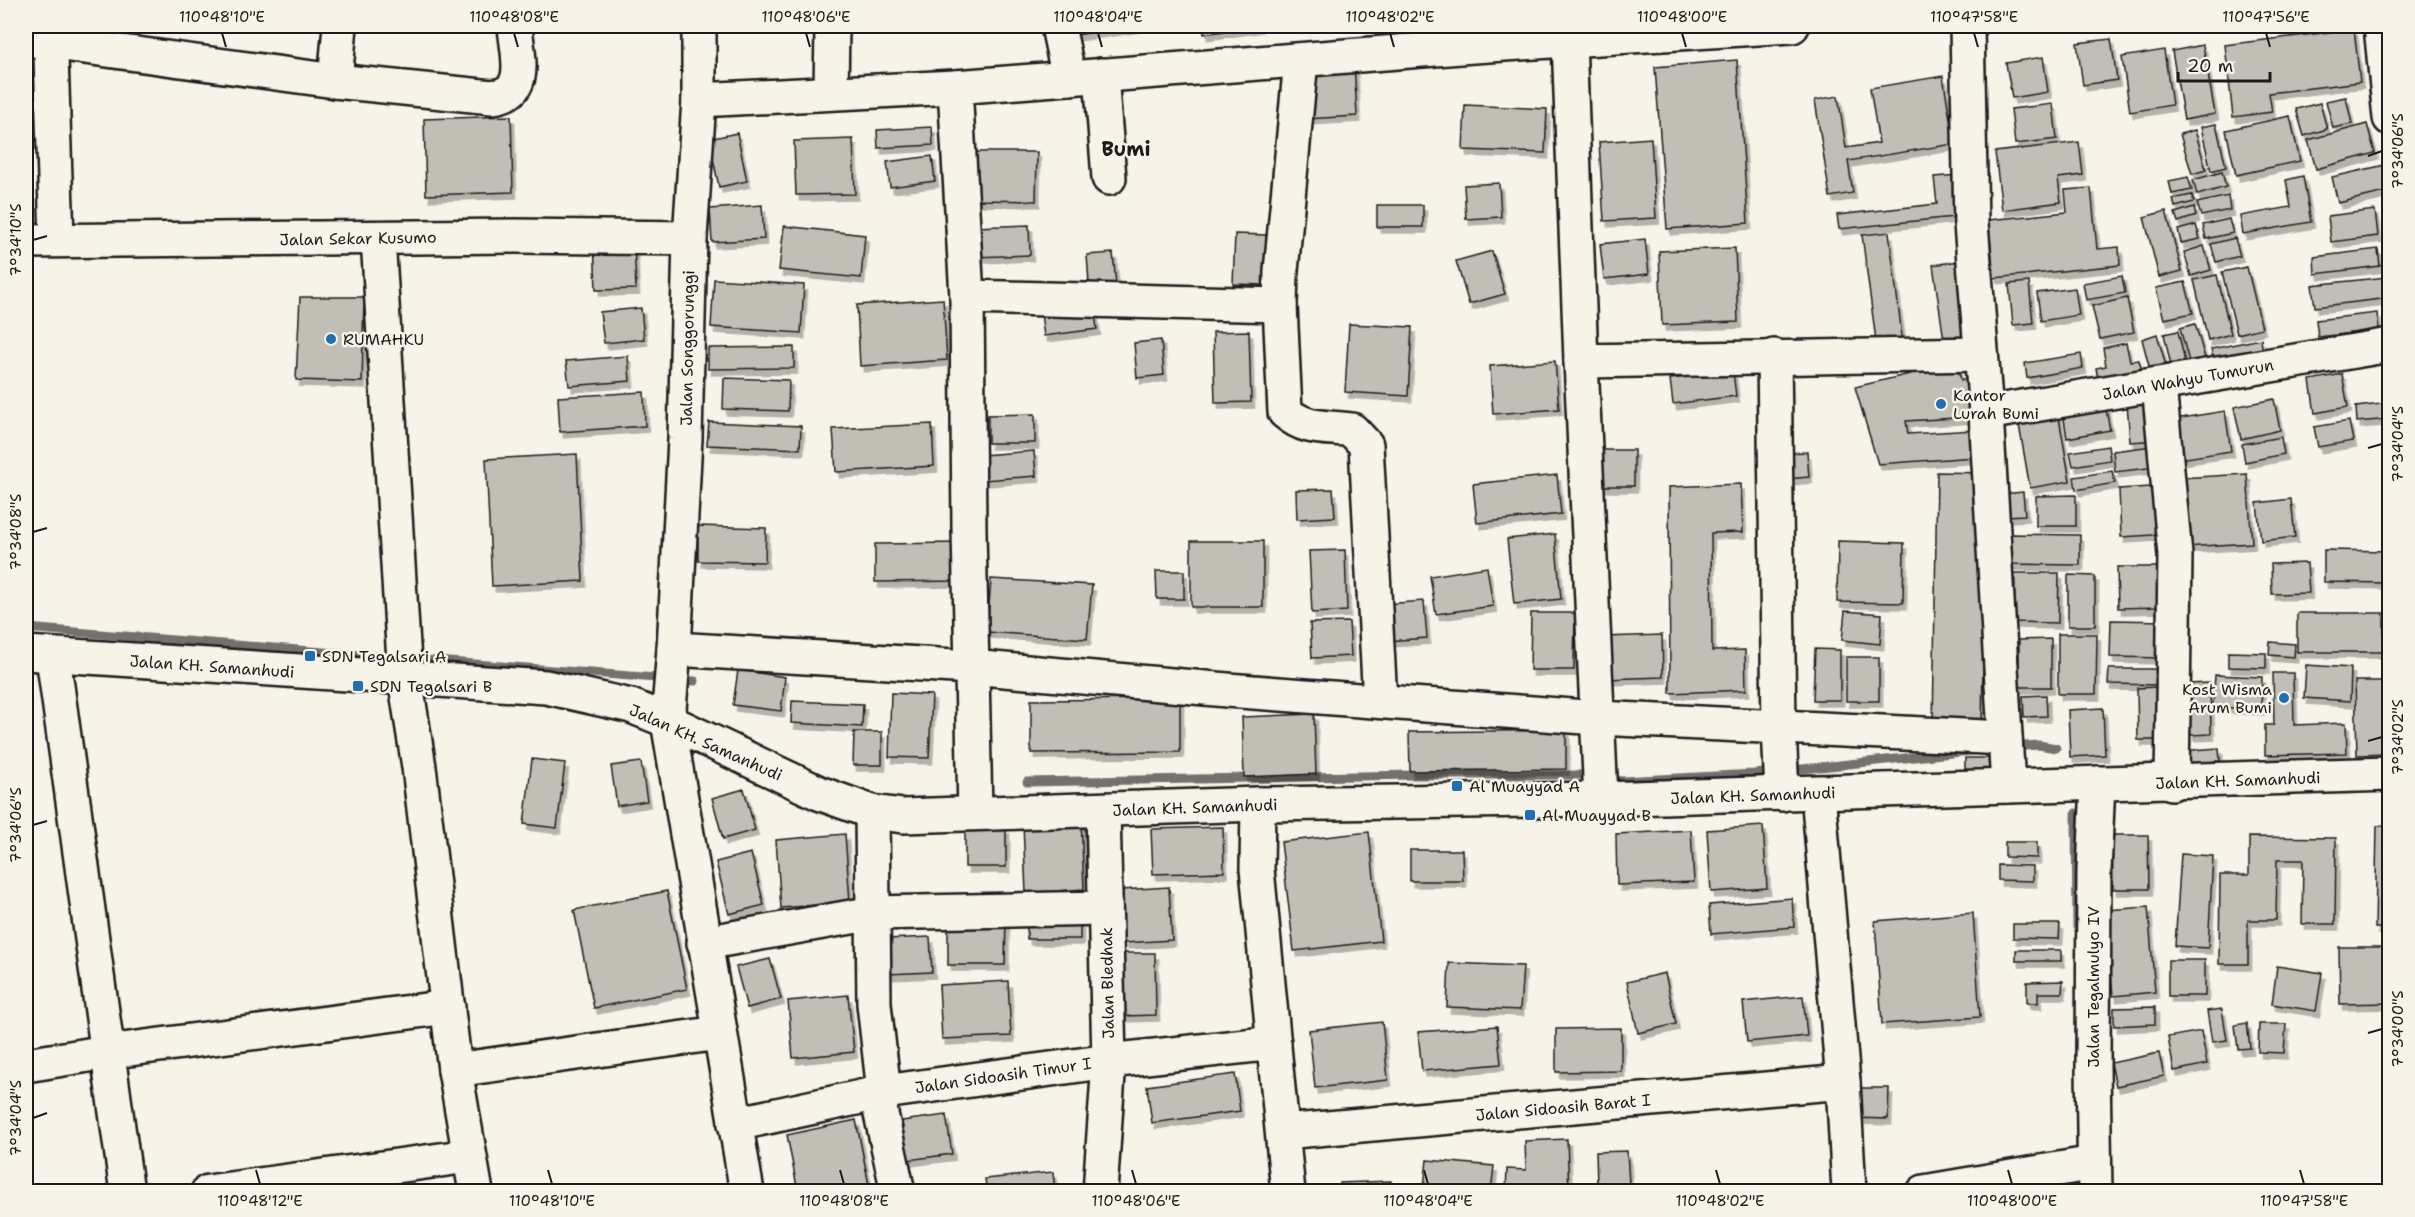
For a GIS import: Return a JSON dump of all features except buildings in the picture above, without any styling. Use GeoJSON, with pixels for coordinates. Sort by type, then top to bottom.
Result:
{"type":"FeatureCollection","features":[{"type":"Feature","properties":{"kind":"street"},"geometry":{"type":"LineString","coordinates":[[335,81],[340,26]]}},
{"type":"Feature","properties":{"kind":"street"},"geometry":{"type":"LineString","coordinates":[[41,240],[42,36],[335,81],[492,97],[503,96],[514,90],[519,80],[515,26]]}},
{"type":"Feature","properties":{"kind":"street","name":"Jalan Songgorunggi"},"geometry":{"type":"LineString","coordinates":[[699,26],[699,100],[690,238],[685,428],[671,683],[704,944],[747,1191]]}},
{"type":"Feature","properties":{"kind":"street"},"geometry":{"type":"LineString","coordinates":[[831,93],[832,26]]}},
{"type":"Feature","properties":{"kind":"street"},"geometry":{"type":"LineString","coordinates":[[1058,26],[1085,76],[1109,178]]}},
{"type":"Feature","properties":{"kind":"street"},"geometry":{"type":"LineString","coordinates":[[699,100],[955,87],[1301,60],[1471,36],[1569,40],[1792,26]]}},
{"type":"Feature","properties":{"kind":"street"},"geometry":{"type":"LineString","coordinates":[[1966,26],[1971,224],[1986,413],[2008,786]]}},
{"type":"Feature","properties":{"kind":"street"},"geometry":{"type":"LineString","coordinates":[[2381,26],[2390,118]]}},
{"type":"Feature","properties":{"kind":"street"},"geometry":{"type":"LineString","coordinates":[[1569,40],[1600,780]]}},
{"type":"Feature","properties":{"kind":"street"},"geometry":{"type":"LineString","coordinates":[[1301,60],[1289,178],[1280,305],[1285,412],[1294,421],[1312,427],[1352,430],[1366,446],[1380,701]]}},
{"type":"Feature","properties":{"kind":"street"},"geometry":{"type":"LineString","coordinates":[[955,87],[967,297],[975,813]]}},
{"type":"Feature","properties":{"kind":"street","name":"Jalan Sekar Kusumo"},"geometry":{"type":"LineString","coordinates":[[41,240],[514,236],[690,238]]}},
{"type":"Feature","properties":{"kind":"street"},"geometry":{"type":"LineString","coordinates":[[378,238],[405,661],[420,767],[455,1070],[476,1191]]}},
{"type":"Feature","properties":{"kind":"street"},"geometry":{"type":"LineString","coordinates":[[967,297],[1280,305]]}},
{"type":"Feature","properties":{"kind":"street","name":"Jalan Wahyu Tumurun"},"geometry":{"type":"LineString","coordinates":[[1986,413],[2390,345]]}},
{"type":"Feature","properties":{"kind":"street"},"geometry":{"type":"LineString","coordinates":[[1581,361],[1981,354]]}},
{"type":"Feature","properties":{"kind":"street"},"geometry":{"type":"LineString","coordinates":[[1774,356],[1782,794]]}},
{"type":"Feature","properties":{"kind":"street"},"geometry":{"type":"LineString","coordinates":[[2159,385],[2175,555],[2172,783]]}},
{"type":"Feature","properties":{"kind":"street"},"geometry":{"type":"LineString","coordinates":[[39,655],[107,1052],[127,1191]]}},
{"type":"Feature","properties":{"kind":"street","name":"Jalan KH. Samanhudi"},"geometry":{"type":"LineString","coordinates":[[39,655],[405,661],[546,687],[631,706],[671,683],[769,771],[819,793],[872,812],[903,816],[1258,804],[1600,780],[1782,794],[2098,783],[2172,783],[2390,774]]}},
{"type":"Feature","properties":{"kind":"street"},"geometry":{"type":"LineString","coordinates":[[671,683],[971,667],[1227,690],[1598,718],[1779,728],[2005,745]]}},
{"type":"Feature","properties":{"kind":"street","name":"Jalan Tegalmulyo IV"},"geometry":{"type":"LineString","coordinates":[[2087,1172],[2098,783]]}},
{"type":"Feature","properties":{"kind":"street"},"geometry":{"type":"LineString","coordinates":[[1818,793],[1843,1082],[1849,1191]]}},
{"type":"Feature","properties":{"kind":"street"},"geometry":{"type":"LineString","coordinates":[[1258,804],[1257,869],[1288,1191]]}},
{"type":"Feature","properties":{"kind":"street","name":"Jalan Bledhak"},"geometry":{"type":"LineString","coordinates":[[1100,1191],[1109,1061],[1103,811]]}},
{"type":"Feature","properties":{"kind":"street"},"geometry":{"type":"LineString","coordinates":[[872,812],[874,1004],[884,1092],[880,1110],[898,1191]]}},
{"type":"Feature","properties":{"kind":"street"},"geometry":{"type":"LineString","coordinates":[[704,944],[874,912],[1105,908]]}},
{"type":"Feature","properties":{"kind":"street"},"geometry":{"type":"LineString","coordinates":[[26,1065],[107,1052],[448,1007]]}},
{"type":"Feature","properties":{"kind":"street"},"geometry":{"type":"LineString","coordinates":[[455,1070],[719,1034]]}},
{"type":"Feature","properties":{"kind":"street","name":"Jalan Sidoasih Timur I"},"geometry":{"type":"LineString","coordinates":[[735,1124],[884,1092],[1109,1061],[1274,1043]]}},
{"type":"Feature","properties":{"kind":"street","name":"Jalan Sidoasih Barat I"},"geometry":{"type":"LineString","coordinates":[[1283,1132],[1843,1082]]}},
{"type":"Feature","properties":{"kind":"street"},"geometry":{"type":"LineString","coordinates":[[208,1191],[469,1156]]}},
{"type":"Feature","properties":{"kind":"street"},"geometry":{"type":"LineString","coordinates":[[1924,1191],[2087,1172]]}},
{"type":"Feature","properties":{"kind":"waterway"},"geometry":{"type":"LineString","coordinates":[[26,628],[397,658]]}},
{"type":"Feature","properties":{"kind":"waterway"},"geometry":{"type":"LineString","coordinates":[[411,659],[695,681]]}},
{"type":"Feature","properties":{"kind":"waterway"},"geometry":{"type":"LineString","coordinates":[[2011,747],[2039,745],[2056,748]]}},
{"type":"Feature","properties":{"kind":"waterway"},"geometry":{"type":"LineString","coordinates":[[1027,782],[1414,775],[1585,775],[1622,781],[1754,774],[1971,751]]}},
{"type":"Feature","properties":{"kind":"waterway"},"geometry":{"type":"LineString","coordinates":[[2076,813],[2077,927]]}},
{"type":"Feature","properties":{"kind":"place","name":"RUMAHKU"},"geometry":{"type":"Point","coordinates":[331,339]}},
{"type":"Feature","properties":{"kind":"place","name":"Kantor Lurah Bumi"},"geometry":{"type":"Point","coordinates":[1941,404]}},
{"type":"Feature","properties":{"kind":"place","name":"SDN Tegalsari A"},"geometry":{"type":"Point","coordinates":[310,656]}},
{"type":"Feature","properties":{"kind":"place","name":"SDN Tegalsari B"},"geometry":{"type":"Point","coordinates":[358,686]}},
{"type":"Feature","properties":{"kind":"place","name":"Kost Wisma Arum Bumi"},"geometry":{"type":"Point","coordinates":[2284,698]}},
{"type":"Feature","properties":{"kind":"place","name":"Al Muayyad A"},"geometry":{"type":"Point","coordinates":[1457,786]}},
{"type":"Feature","properties":{"kind":"place","name":"Al Muayyad B"},"geometry":{"type":"Point","coordinates":[1530,815]}},
{"type":"Feature","properties":{"kind":"district","name":"Bumi"},"geometry":{"type":"Point","coordinates":[1126,149]}}]}
